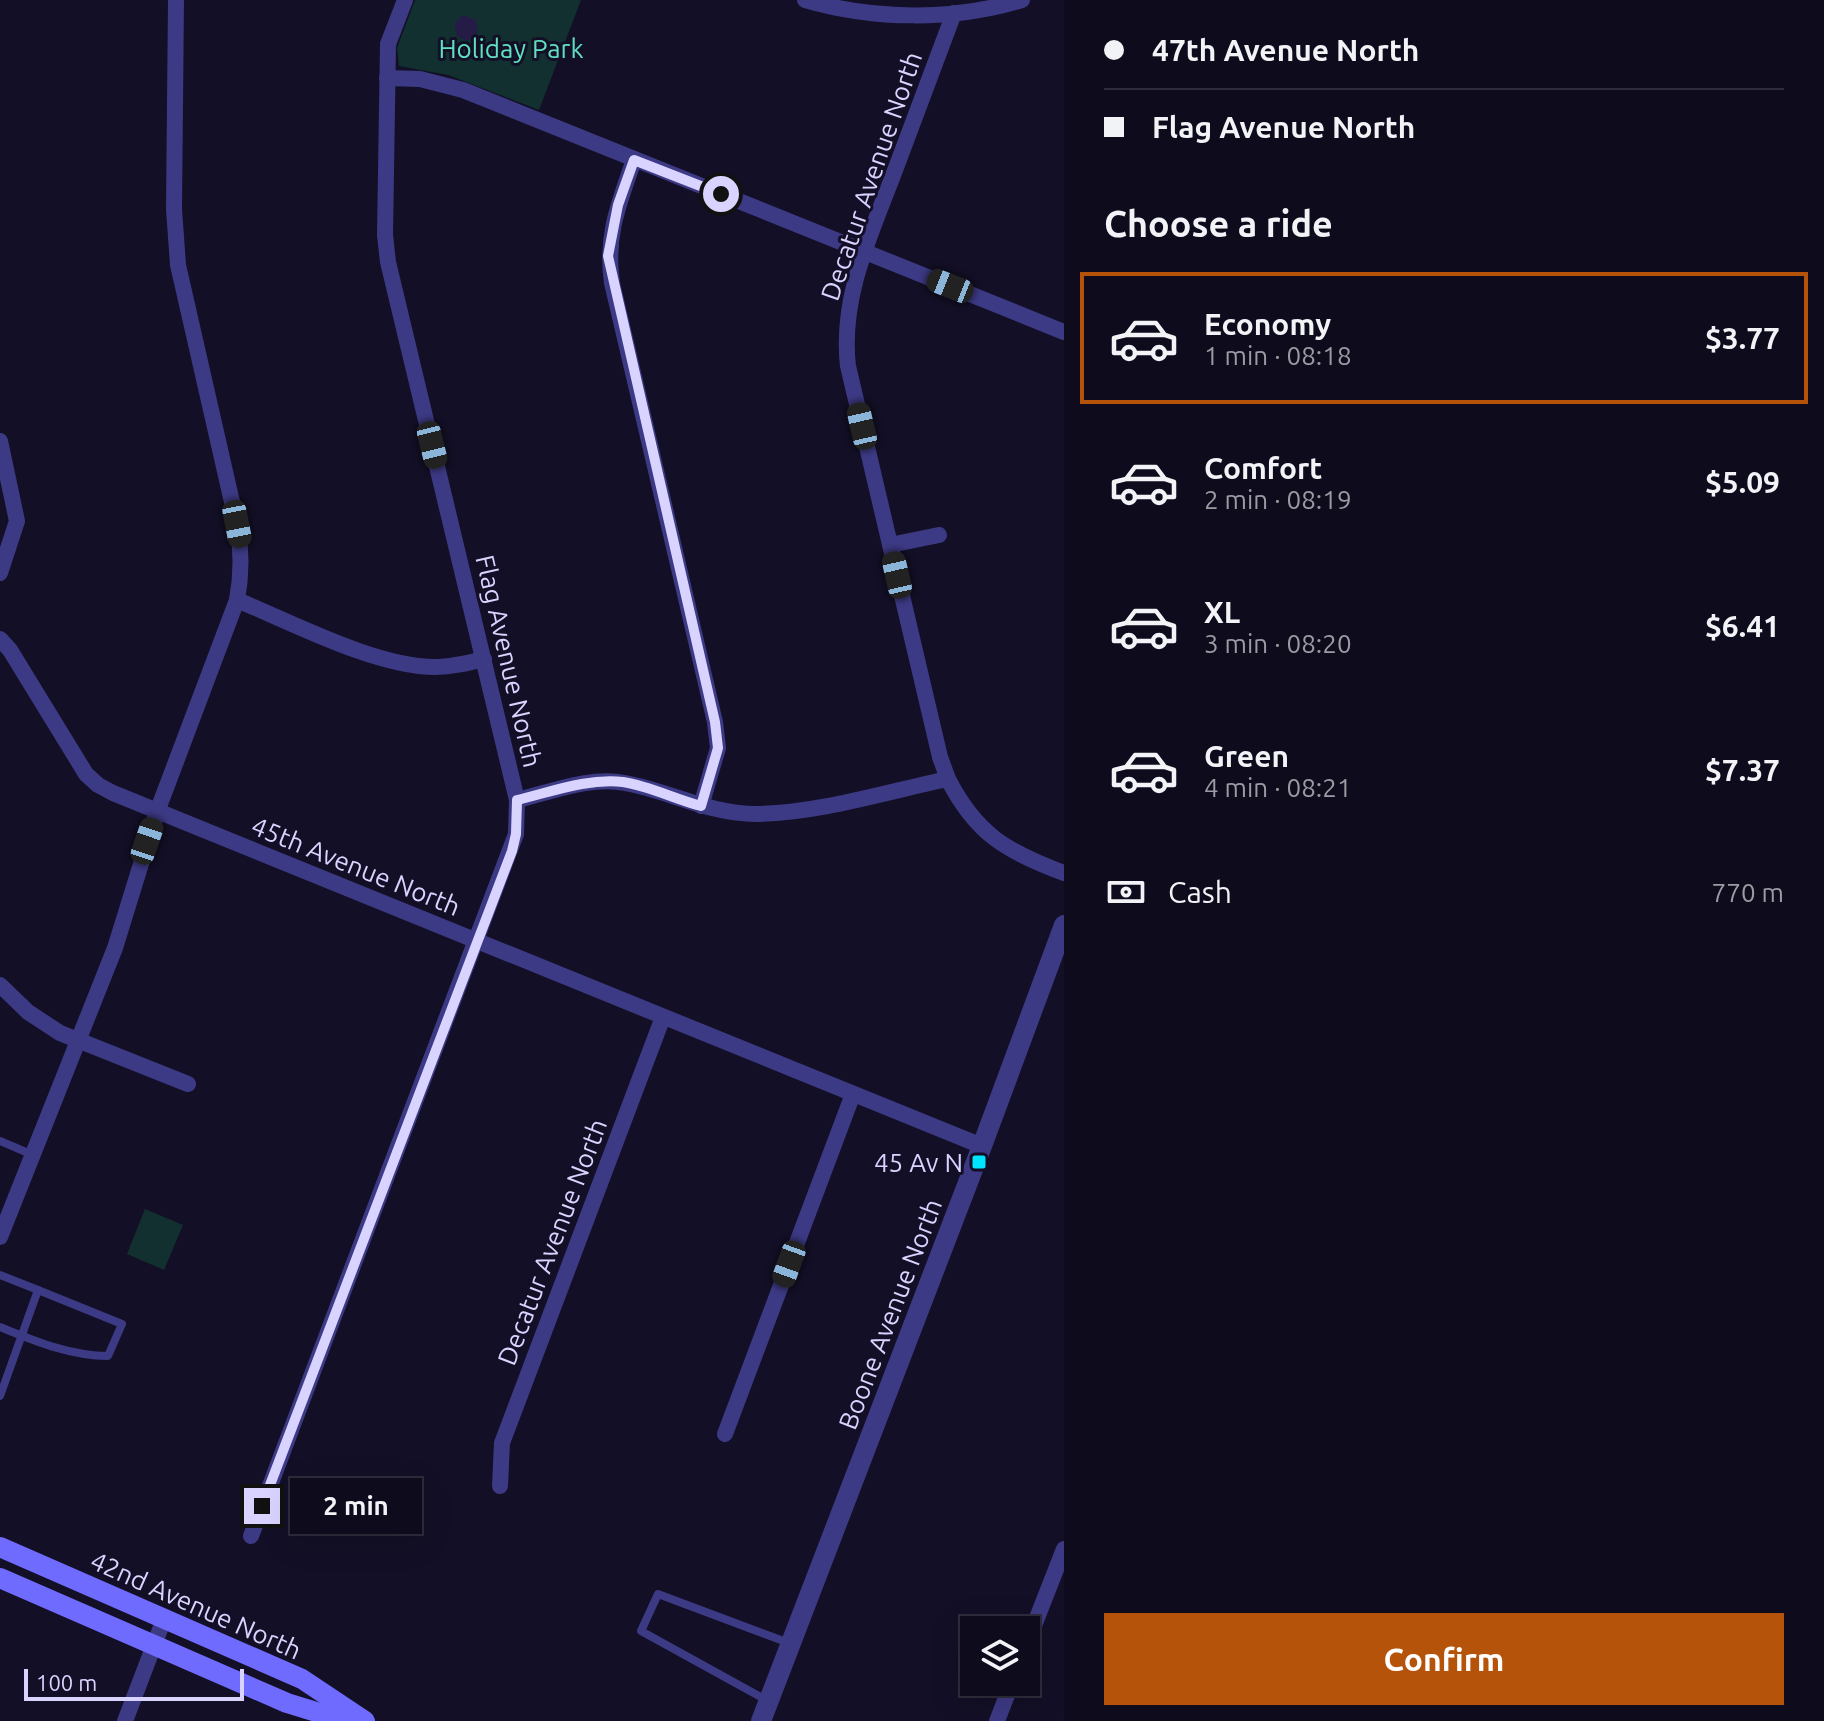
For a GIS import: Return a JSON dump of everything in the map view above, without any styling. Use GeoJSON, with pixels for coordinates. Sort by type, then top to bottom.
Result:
{"type":"FeatureCollection","features":[{"type":"Feature","properties":{"kind":"main road","name":"42nd Avenue North"},"geometry":{"type":"LineString","coordinates":[[0,1547],[302,1679],[365,1721]]}},
{"type":"Feature","properties":{"kind":"main road","name":"42nd Avenue North"},"geometry":{"type":"LineString","coordinates":[[0,1578],[287,1703],[346,1721]]}},
{"type":"Feature","properties":{"kind":"street"},"geometry":{"type":"LineString","coordinates":[[1,1230],[34,1155],[115,948],[157,812],[237,600],[242,573],[239,536],[178,265],[174,209],[176,0]]}},
{"type":"Feature","properties":{"kind":"street","name":"Flag Avenue North"},"geometry":{"type":"LineString","coordinates":[[251,1536],[516,834],[517,800],[388,262],[384,208],[388,44],[405,0]]}},
{"type":"Feature","properties":{"kind":"street"},"geometry":{"type":"LineString","coordinates":[[805,0],[859,11],[908,15],[954,13],[1022,0]]}},
{"type":"Feature","properties":{"kind":"street","name":"Decatur Avenue North"},"geometry":{"type":"LineString","coordinates":[[954,13],[865,252],[848,309],[845,338],[848,366],[940,757],[948,779],[970,815],[1001,845],[1026,859],[1064,873]]}},
{"type":"Feature","properties":{"kind":"street"},"geometry":{"type":"LineString","coordinates":[[387,78],[420,79],[463,90],[1064,332]]}},
{"type":"Feature","properties":{"kind":"street"},"geometry":{"type":"LineString","coordinates":[[634,160],[618,205],[608,256],[715,722],[718,748],[701,806]]}},
{"type":"Feature","properties":{"kind":"street"},"geometry":{"type":"LineString","coordinates":[[0,441],[17,521],[0,573]]}},
{"type":"Feature","properties":{"kind":"street"},"geometry":{"type":"LineString","coordinates":[[890,545],[939,535]]}},
{"type":"Feature","properties":{"kind":"street"},"geometry":{"type":"LineString","coordinates":[[237,600],[391,661],[436,667],[484,659]]}},
{"type":"Feature","properties":{"kind":"street","name":"45th Avenue North"},"geometry":{"type":"LineString","coordinates":[[0,639],[10,650],[86,774],[98,785],[157,812],[982,1146]]}},
{"type":"Feature","properties":{"kind":"street"},"geometry":{"type":"LineString","coordinates":[[517,800],[585,783],[624,782],[701,806],[753,814],[789,812],[948,779]]}},
{"type":"Feature","properties":{"kind":"street","name":"Boone Avenue North"},"geometry":{"type":"LineString","coordinates":[[765,1711],[1064,925]]}},
{"type":"Feature","properties":{"kind":"street"},"geometry":{"type":"LineString","coordinates":[[0,985],[43,1024],[188,1084]]}},
{"type":"Feature","properties":{"kind":"street","name":"Decatur Avenue North"},"geometry":{"type":"LineString","coordinates":[[500,1486],[502,1443],[663,1017]]}},
{"type":"Feature","properties":{"kind":"street"},"geometry":{"type":"LineString","coordinates":[[725,1434],[853,1094]]}},
{"type":"Feature","properties":{"kind":"street"},"geometry":{"type":"LineString","coordinates":[[1038,1616],[1064,1549]]}},
{"type":"Feature","properties":{"kind":"street"},"geometry":{"type":"LineString","coordinates":[[125,1721],[164,1619]]}},
{"type":"Feature","properties":{"kind":"street"},"geometry":{"type":"LineString","coordinates":[[997,1721],[1007,1696]]}},
{"type":"Feature","properties":{"kind":"lane"},"geometry":{"type":"LineString","coordinates":[[0,1141],[34,1155]]}},
{"type":"Feature","properties":{"kind":"lane"},"geometry":{"type":"LineString","coordinates":[[0,1275],[122,1324],[108,1356],[84,1356],[0,1327]]}},
{"type":"Feature","properties":{"kind":"lane"},"geometry":{"type":"LineString","coordinates":[[0,1396],[38,1290]]}},
{"type":"Feature","properties":{"kind":"lane"},"geometry":{"type":"LineString","coordinates":[[765,1711],[641,1631],[658,1594],[791,1644]]}},
{"type":"Feature","properties":{"kind":"green space","name":"Holiday Park"},"geometry":{"type":"Polygon","coordinates":[[[415,0],[581,0],[539,110],[448,75],[399,66],[397,48],[415,0]]]}},
{"type":"Feature","properties":{"kind":"green space"},"geometry":{"type":"Polygon","coordinates":[[[145,1209],[183,1225],[164,1270],[127,1254],[145,1209]]]}},
{"type":"Feature","properties":{"kind":"building"},"geometry":{"type":"Polygon","coordinates":[[[463,15],[476,20],[478,32],[468,41],[457,36],[454,24],[463,15]]]}},
{"type":"Feature","properties":{"kind":"place","name":"45 Av N"},"geometry":{"type":"Point","coordinates":[979,1162]}},
{"type":"Feature","properties":{"kind":"route"},"geometry":{"type":"LineString","coordinates":[[262,1506],[512,851],[517,800],[585,783],[624,782],[701,806],[718,748],[715,722],[608,256],[611,230],[634,160],[721,194]]}}]}
